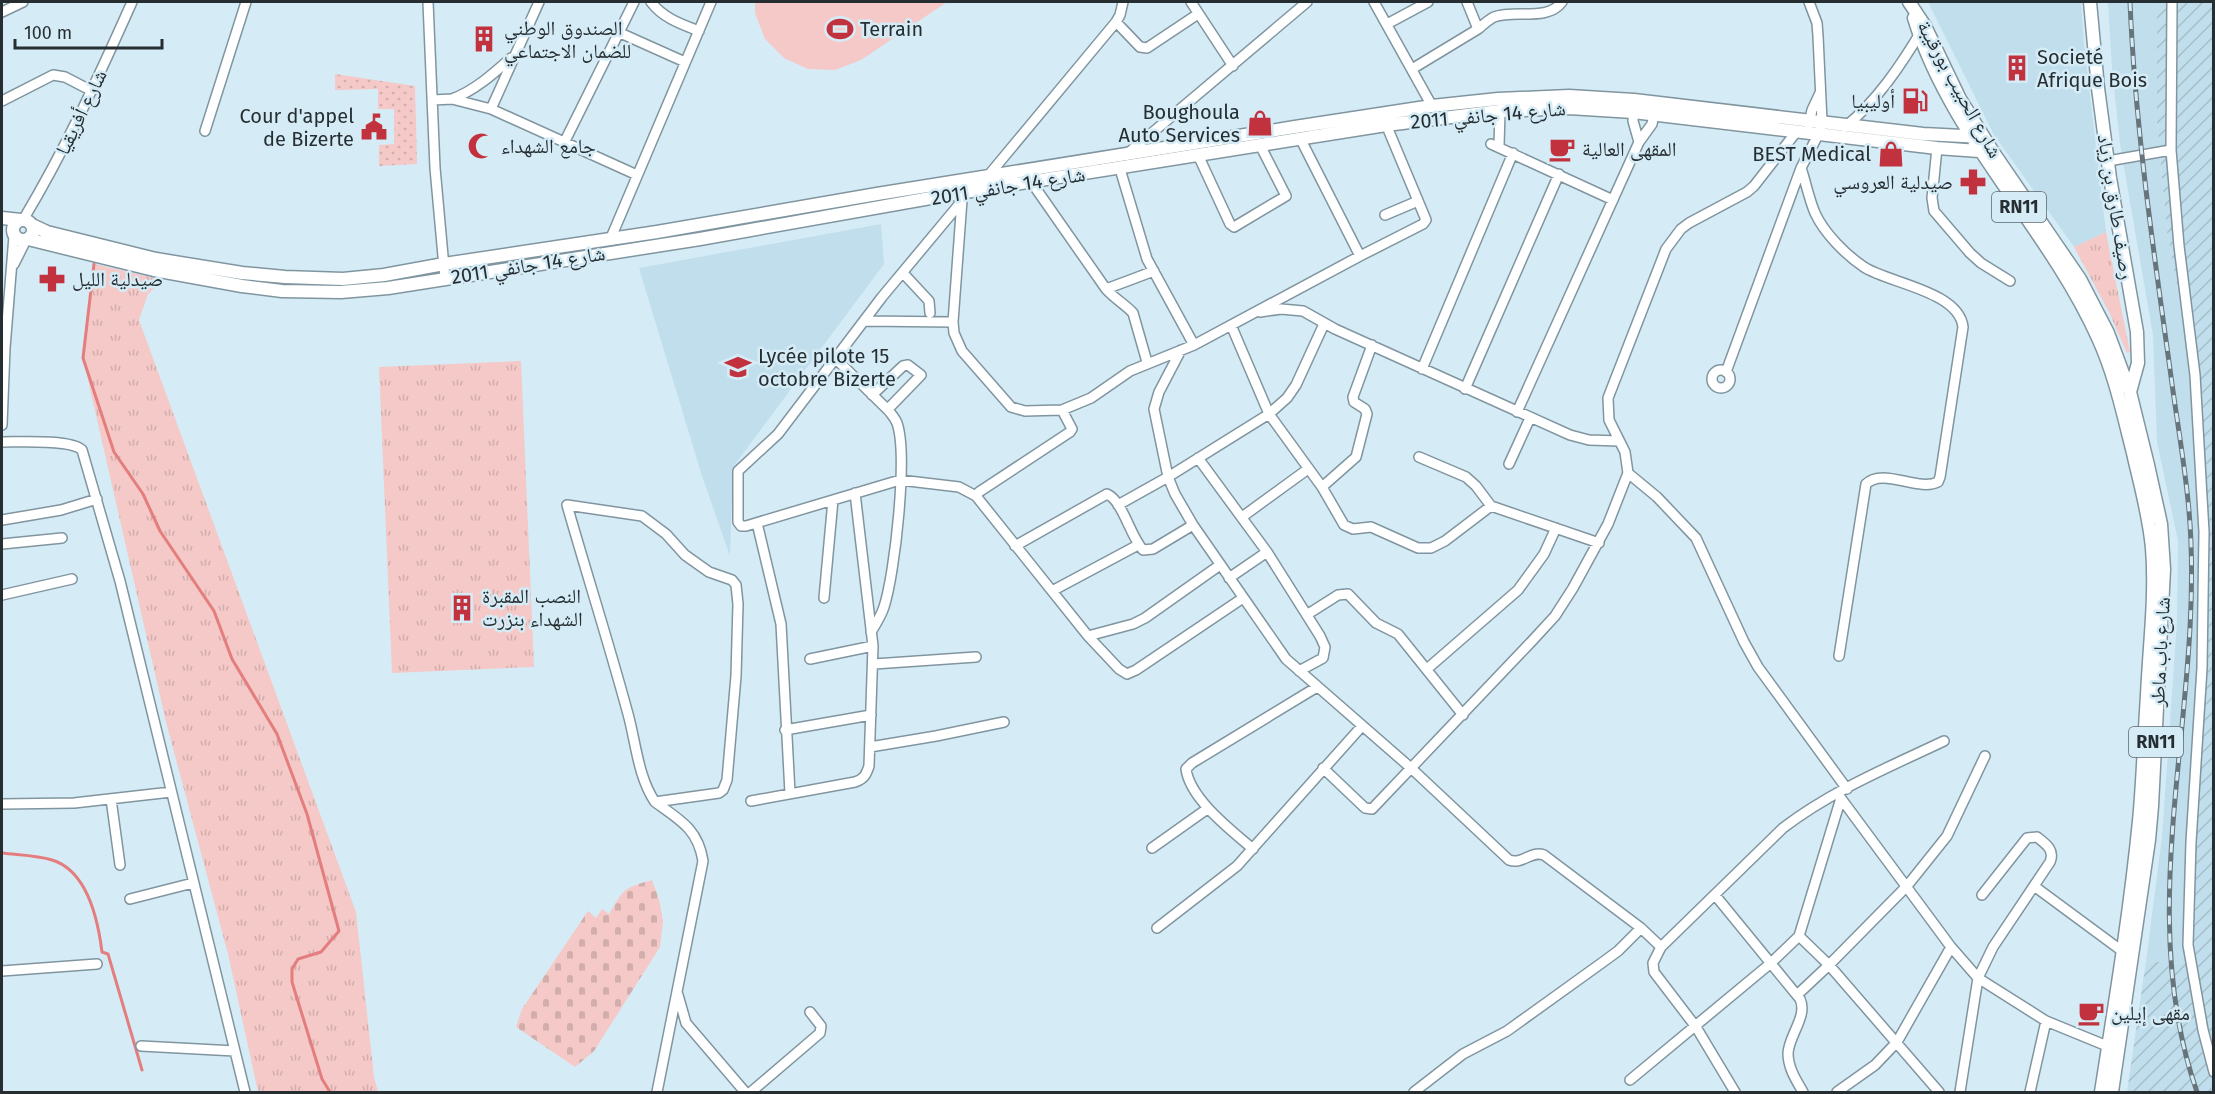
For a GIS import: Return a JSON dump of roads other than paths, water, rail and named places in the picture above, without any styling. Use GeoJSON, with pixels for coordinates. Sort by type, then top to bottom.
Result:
{"type":"FeatureCollection","features":[{"type":"Feature","properties":{"kind":"main road","name":"رصيف طارق بن زياد"},"geometry":{"type":"LineString","coordinates":[[2090,2],[2108,161],[2137,332],[2138,363],[2122,410]]}},
{"type":"Feature","properties":{"kind":"main road","name":"شارع الحبيب بورقيبة"},"geometry":{"type":"LineString","coordinates":[[1910,4],[1977,137],[2072,285],[2108,361],[2122,410]]}},
{"type":"Feature","properties":{"kind":"main road","name":"شارع 14 جانفي 2011"},"geometry":{"type":"LineString","coordinates":[[2,218],[27,222],[47,231],[156,259],[253,274],[343,279],[1032,183],[1300,138],[1432,106],[1498,99],[1569,96],[1811,128],[1834,135],[1986,152]]}},
{"type":"Feature","properties":{"kind":"main road","name":"شارع 14 جانفي 2011"},"geometry":{"type":"LineString","coordinates":[[16,236],[154,270],[282,291],[341,292],[388,288],[700,239],[963,191],[988,176],[1125,156],[1384,119],[1500,111],[1634,106]]}},
{"type":"Feature","properties":{"kind":"main road","name":"شارع 14 جانفي 2011"},"geometry":{"type":"LineString","coordinates":[[1811,128],[1847,125],[1977,137]]}},
{"type":"Feature","properties":{"kind":"main road","name":"شارع الحبيب بورقيبة"},"geometry":{"type":"LineString","coordinates":[[1986,152],[2080,279],[2108,333],[2130,392]]}},
{"type":"Feature","properties":{"kind":"main road"},"geometry":{"type":"LineString","coordinates":[[27,222],[33,233],[16,236],[13,227],[27,222]]}},
{"type":"Feature","properties":{"kind":"main road","name":"شارع باب ماطر"},"geometry":{"type":"LineString","coordinates":[[2101,1092],[2113,1048],[2150,825],[2164,569],[2156,499],[2130,392]]}},
{"type":"Feature","properties":{"kind":"main road","name":"شارع باب ماطر"},"geometry":{"type":"LineString","coordinates":[[2112,1092],[2113,1048],[2122,951],[2140,806],[2153,570],[2145,504],[2122,410]]}},
{"type":"Feature","properties":{"kind":"street"},"geometry":{"type":"LineString","coordinates":[[2,12],[23,2]]}},
{"type":"Feature","properties":{"kind":"street","name":"شارع أفريقيا"},"geometry":{"type":"LineString","coordinates":[[27,222],[92,91],[132,2]]}},
{"type":"Feature","properties":{"kind":"street"},"geometry":{"type":"LineString","coordinates":[[205,131],[246,2]]}},
{"type":"Feature","properties":{"kind":"street"},"geometry":{"type":"LineString","coordinates":[[428,2],[435,168],[445,278]]}},
{"type":"Feature","properties":{"kind":"street"},"geometry":{"type":"LineString","coordinates":[[491,109],[539,2]]}},
{"type":"Feature","properties":{"kind":"street"},"geometry":{"type":"LineString","coordinates":[[564,143],[634,2]]}},
{"type":"Feature","properties":{"kind":"street"},"geometry":{"type":"LineString","coordinates":[[651,2],[660,12],[673,20],[699,31]]}},
{"type":"Feature","properties":{"kind":"street"},"geometry":{"type":"LineString","coordinates":[[610,240],[711,2]]}},
{"type":"Feature","properties":{"kind":"street"},"geometry":{"type":"LineString","coordinates":[[988,176],[1116,22],[1123,2]]}},
{"type":"Feature","properties":{"kind":"street"},"geometry":{"type":"LineString","coordinates":[[1191,2],[1233,66]]}},
{"type":"Feature","properties":{"kind":"street"},"geometry":{"type":"LineString","coordinates":[[1374,2],[1432,106]]}},
{"type":"Feature","properties":{"kind":"street"},"geometry":{"type":"LineString","coordinates":[[1387,24],[1428,2]]}},
{"type":"Feature","properties":{"kind":"street"},"geometry":{"type":"LineString","coordinates":[[1467,2],[1478,28]]}},
{"type":"Feature","properties":{"kind":"street"},"geometry":{"type":"LineString","coordinates":[[1412,69],[1496,16],[1542,13],[1553,10],[1562,2]]}},
{"type":"Feature","properties":{"kind":"street"},"geometry":{"type":"LineString","coordinates":[[1726,372],[1809,150],[1811,128],[1822,102],[1817,23],[1809,2]]}},
{"type":"Feature","properties":{"kind":"street"},"geometry":{"type":"LineString","coordinates":[[2172,2],[2171,150],[2179,246],[2195,375],[2205,532],[2202,668],[2190,863],[2188,945],[2203,1030],[2214,1072]]}},
{"type":"Feature","properties":{"kind":"street"},"geometry":{"type":"LineString","coordinates":[[1125,156],[1233,66],[1303,3]]}},
{"type":"Feature","properties":{"kind":"street"},"geometry":{"type":"LineString","coordinates":[[1116,22],[1140,48],[1148,48],[1198,14]]}},
{"type":"Feature","properties":{"kind":"street"},"geometry":{"type":"LineString","coordinates":[[1834,135],[1875,97],[1908,54],[1922,30]]}},
{"type":"Feature","properties":{"kind":"street"},"geometry":{"type":"LineString","coordinates":[[618,32],[685,62]]}},
{"type":"Feature","properties":{"kind":"street"},"geometry":{"type":"LineString","coordinates":[[452,99],[494,74],[513,56]]}},
{"type":"Feature","properties":{"kind":"street"},"geometry":{"type":"LineString","coordinates":[[2,101],[53,75],[65,77],[92,91]]}},
{"type":"Feature","properties":{"kind":"street"},"geometry":{"type":"LineString","coordinates":[[433,100],[452,99],[491,109],[637,175]]}},
{"type":"Feature","properties":{"kind":"street"},"geometry":{"type":"LineString","coordinates":[[1634,106],[1633,121],[1639,142]]}},
{"type":"Feature","properties":{"kind":"street"},"geometry":{"type":"LineString","coordinates":[[1517,412],[1639,142],[1652,124],[1655,108]]}},
{"type":"Feature","properties":{"kind":"street"},"geometry":{"type":"LineString","coordinates":[[1500,111],[1495,145],[1613,200]]}},
{"type":"Feature","properties":{"kind":"street"},"geometry":{"type":"LineString","coordinates":[[963,191],[953,322],[954,333],[962,351],[1011,407],[1025,411],[1062,410],[1091,398],[1147,362],[1194,345],[1360,255],[1423,224],[1426,220],[1384,119]]}},
{"type":"Feature","properties":{"kind":"street"},"geometry":{"type":"LineString","coordinates":[[1323,768],[1365,808],[1370,810],[1555,616],[1599,543],[1628,473],[1625,452],[1609,420],[1608,398],[1666,249],[1681,229],[1689,223],[1747,192],[1811,128]]}},
{"type":"Feature","properties":{"kind":"street"},"geometry":{"type":"LineString","coordinates":[[1300,138],[1360,255]]}},
{"type":"Feature","properties":{"kind":"street"},"geometry":{"type":"LineString","coordinates":[[1198,155],[1230,224],[1234,227],[1286,196],[1260,145]]}},
{"type":"Feature","properties":{"kind":"street"},"geometry":{"type":"LineString","coordinates":[[1936,148],[1932,198],[1934,211],[1970,253],[1981,263],[2010,281]]}},
{"type":"Feature","properties":{"kind":"street"},"geometry":{"type":"LineString","coordinates":[[2108,161],[2171,150]]}},
{"type":"Feature","properties":{"kind":"street"},"geometry":{"type":"LineString","coordinates":[[1422,369],[1513,153]]}},
{"type":"Feature","properties":{"kind":"street"},"geometry":{"type":"LineString","coordinates":[[1802,168],[1815,212],[1827,231],[1847,252],[1872,272],[1928,292],[1954,310],[1962,321],[1963,327],[1938,482],[1927,484],[1879,477],[1866,484],[1839,656]]}},
{"type":"Feature","properties":{"kind":"street"},"geometry":{"type":"LineString","coordinates":[[1119,169],[1138,234],[1154,271],[1194,345]]}},
{"type":"Feature","properties":{"kind":"street"},"geometry":{"type":"LineString","coordinates":[[1030,170],[1032,183],[1106,289],[1133,313],[1147,362]]}},
{"type":"Feature","properties":{"kind":"street"},"geometry":{"type":"LineString","coordinates":[[1465,389],[1559,174]]}},
{"type":"Feature","properties":{"kind":"street"},"geometry":{"type":"LineString","coordinates":[[963,191],[903,273],[777,434],[738,471],[738,522],[741,526],[746,526],[900,480],[959,487],[976,496],[1088,636],[1123,673],[1131,673],[1244,598]]}},
{"type":"Feature","properties":{"kind":"street"},"geometry":{"type":"LineString","coordinates":[[1385,215],[1418,201]]}},
{"type":"Feature","properties":{"kind":"street"},"geometry":{"type":"LineString","coordinates":[[2,425],[3,347],[16,236]]}},
{"type":"Feature","properties":{"kind":"street"},"geometry":{"type":"LineString","coordinates":[[1106,289],[1154,271]]}},
{"type":"Feature","properties":{"kind":"street"},"geometry":{"type":"LineString","coordinates":[[903,273],[929,301],[930,313]]}},
{"type":"Feature","properties":{"kind":"street"},"geometry":{"type":"LineString","coordinates":[[1254,312],[1293,309],[1311,315],[1324,324],[1579,439],[1619,441]]}},
{"type":"Feature","properties":{"kind":"street"},"geometry":{"type":"LineString","coordinates":[[865,321],[953,322]]}},
{"type":"Feature","properties":{"kind":"street"},"geometry":{"type":"LineString","coordinates":[[1118,505],[1168,477],[1269,414],[1287,398],[1296,385],[1324,324]]}},
{"type":"Feature","properties":{"kind":"street"},"geometry":{"type":"LineString","coordinates":[[1231,325],[1269,414],[1322,487],[1341,520],[1349,528],[1371,527],[1418,548],[1426,549],[1445,541],[1491,506]]}},
{"type":"Feature","properties":{"kind":"street"},"geometry":{"type":"LineString","coordinates":[[1322,487],[1349,465],[1358,452],[1367,414],[1365,409],[1354,402],[1353,397],[1372,345]]}},
{"type":"Feature","properties":{"kind":"street"},"geometry":{"type":"LineString","coordinates":[[1181,350],[1159,392],[1154,409],[1168,477],[1193,525],[1286,659],[1411,768],[1509,860],[1519,862],[1533,854],[1544,855],[1641,928],[1661,947]]}},
{"type":"Feature","properties":{"kind":"street"},"geometry":{"type":"LineString","coordinates":[[836,358],[888,409],[896,420],[898,430],[900,480],[898,520],[887,596],[883,610],[871,632]]}},
{"type":"Feature","properties":{"kind":"street"},"geometry":{"type":"LineString","coordinates":[[872,394],[903,366],[908,365],[921,375],[888,409]]}},
{"type":"Feature","properties":{"kind":"street"},"geometry":{"type":"LineString","coordinates":[[976,496],[1070,432],[1071,425],[1062,410]]}},
{"type":"Feature","properties":{"kind":"street"},"geometry":{"type":"LineString","coordinates":[[1509,464],[1530,418]]}},
{"type":"Feature","properties":{"kind":"street"},"geometry":{"type":"LineString","coordinates":[[2,441],[78,446],[82,450],[120,581],[246,1092]]}},
{"type":"Feature","properties":{"kind":"street"},"geometry":{"type":"LineString","coordinates":[[1419,457],[1466,477],[1491,506],[1599,543]]}},
{"type":"Feature","properties":{"kind":"street"},"geometry":{"type":"LineString","coordinates":[[1198,458],[1267,552],[1320,636],[1325,653],[1320,661],[1299,671]]}},
{"type":"Feature","properties":{"kind":"street"},"geometry":{"type":"LineString","coordinates":[[1242,517],[1308,469]]}},
{"type":"Feature","properties":{"kind":"street"},"geometry":{"type":"LineString","coordinates":[[1628,473],[1657,497],[1696,538],[1758,667],[1847,789]]}},
{"type":"Feature","properties":{"kind":"street"},"geometry":{"type":"LineString","coordinates":[[751,801],[862,780],[866,775],[869,766],[874,664],[855,493]]}},
{"type":"Feature","properties":{"kind":"street"},"geometry":{"type":"LineString","coordinates":[[1015,546],[1103,495],[1111,495],[1138,545],[1143,550],[1148,551],[1193,525]]}},
{"type":"Feature","properties":{"kind":"street"},"geometry":{"type":"LineString","coordinates":[[2,520],[61,510],[97,499]]}},
{"type":"Feature","properties":{"kind":"street"},"geometry":{"type":"LineString","coordinates":[[824,598],[833,500]]}},
{"type":"Feature","properties":{"kind":"street"},"geometry":{"type":"LineString","coordinates":[[655,802],[715,795],[726,785],[736,676],[737,588],[732,580],[715,575],[685,555],[666,534],[642,516],[567,505],[628,716],[646,787],[655,802],[691,829],[701,845],[703,861],[657,1092]]}},
{"type":"Feature","properties":{"kind":"street"},"geometry":{"type":"LineString","coordinates":[[757,523],[781,624],[790,793]]}},
{"type":"Feature","properties":{"kind":"street"},"geometry":{"type":"LineString","coordinates":[[1427,669],[1518,590],[1540,560],[1556,528]]}},
{"type":"Feature","properties":{"kind":"street"},"geometry":{"type":"LineString","coordinates":[[2,544],[62,538]]}},
{"type":"Feature","properties":{"kind":"street"},"geometry":{"type":"LineString","coordinates":[[1052,591],[1138,545]]}},
{"type":"Feature","properties":{"kind":"street"},"geometry":{"type":"LineString","coordinates":[[1229,578],[1267,552]]}},
{"type":"Feature","properties":{"kind":"street"},"geometry":{"type":"LineString","coordinates":[[1088,636],[1133,624],[1145,618],[1220,565]]}},
{"type":"Feature","properties":{"kind":"street"},"geometry":{"type":"LineString","coordinates":[[2,595],[72,579]]}},
{"type":"Feature","properties":{"kind":"street"},"geometry":{"type":"LineString","coordinates":[[1308,614],[1338,596],[1348,594],[1376,623],[1398,634],[1463,715]]}},
{"type":"Feature","properties":{"kind":"street"},"geometry":{"type":"LineString","coordinates":[[810,659],[873,646]]}},
{"type":"Feature","properties":{"kind":"street"},"geometry":{"type":"LineString","coordinates":[[874,664],[976,657]]}},
{"type":"Feature","properties":{"kind":"street"},"geometry":{"type":"LineString","coordinates":[[1253,849],[1207,809],[1186,769],[1317,687]]}},
{"type":"Feature","properties":{"kind":"street"},"geometry":{"type":"LineString","coordinates":[[785,730],[871,715]]}},
{"type":"Feature","properties":{"kind":"street"},"geometry":{"type":"LineString","coordinates":[[870,747],[1004,722]]}},
{"type":"Feature","properties":{"kind":"street"},"geometry":{"type":"LineString","coordinates":[[1157,928],[1229,872],[1253,849],[1362,726]]}},
{"type":"Feature","properties":{"kind":"street"},"geometry":{"type":"LineString","coordinates":[[1735,1092],[1696,1026],[1654,972],[1653,963],[1661,947],[1783,828],[1839,796],[1847,789],[1944,741]]}},
{"type":"Feature","properties":{"kind":"street"},"geometry":{"type":"LineString","coordinates":[[1797,995],[1907,886],[1953,827],[1985,756]]}},
{"type":"Feature","properties":{"kind":"street"},"geometry":{"type":"LineString","coordinates":[[2,804],[74,803],[171,792]]}},
{"type":"Feature","properties":{"kind":"street"},"geometry":{"type":"LineString","coordinates":[[1839,796],[1951,947],[1978,978],[2046,1021],[2113,1048]]}},
{"type":"Feature","properties":{"kind":"street"},"geometry":{"type":"LineString","coordinates":[[1630,1080],[1772,963],[1799,936],[1839,796]]}},
{"type":"Feature","properties":{"kind":"street"},"geometry":{"type":"LineString","coordinates":[[111,799],[120,865]]}},
{"type":"Feature","properties":{"kind":"street"},"geometry":{"type":"LineString","coordinates":[[1152,848],[1207,809]]}},
{"type":"Feature","properties":{"kind":"street"},"geometry":{"type":"LineString","coordinates":[[1960,1092],[1978,978],[1993,947],[2050,862],[2052,854],[2047,845],[2033,837],[2025,841],[1982,895]]}},
{"type":"Feature","properties":{"kind":"street"},"geometry":{"type":"LineString","coordinates":[[130,899],[193,883]]}},
{"type":"Feature","properties":{"kind":"street"},"geometry":{"type":"LineString","coordinates":[[2034,886],[2122,951]]}},
{"type":"Feature","properties":{"kind":"street"},"geometry":{"type":"LineString","coordinates":[[1714,895],[1772,963],[1803,1005],[1788,1054],[1789,1065],[1803,1092]]}},
{"type":"Feature","properties":{"kind":"street"},"geometry":{"type":"LineString","coordinates":[[1414,1092],[1463,1054],[1507,1031],[1584,976],[1618,951],[1641,928]]}},
{"type":"Feature","properties":{"kind":"street"},"geometry":{"type":"LineString","coordinates":[[1799,936],[1829,965],[1939,1092]]}},
{"type":"Feature","properties":{"kind":"street"},"geometry":{"type":"LineString","coordinates":[[1837,1092],[1875,1065],[1897,1042],[1951,947]]}},
{"type":"Feature","properties":{"kind":"street"},"geometry":{"type":"LineString","coordinates":[[2,971],[97,964]]}},
{"type":"Feature","properties":{"kind":"street"},"geometry":{"type":"LineString","coordinates":[[677,991],[686,1023],[745,1092]]}},
{"type":"Feature","properties":{"kind":"street"},"geometry":{"type":"LineString","coordinates":[[751,1092],[820,1033],[821,1026],[810,1012]]}},
{"type":"Feature","properties":{"kind":"street"},"geometry":{"type":"LineString","coordinates":[[2030,1092],[2046,1021]]}},
{"type":"Feature","properties":{"kind":"street"},"geometry":{"type":"LineString","coordinates":[[141,1046],[235,1050]]}},
{"type":"Feature","properties":{"kind":"waterway"},"geometry":{"type":"LineString","coordinates":[[94,264],[83,358],[114,452],[143,494],[160,531],[214,611],[232,659],[277,734],[307,814],[339,931],[321,952],[298,959],[292,969],[292,982],[322,1079],[330,1092]]}},
{"type":"Feature","properties":{"kind":"waterway"},"geometry":{"type":"LineString","coordinates":[[2,853],[52,860],[64,866],[83,886],[94,912],[102,952],[108,954],[142,1070]]}},
{"type":"Feature","properties":{"kind":"railway"},"geometry":{"type":"LineString","coordinates":[[2130,2],[2132,48],[2146,186],[2189,511],[2192,584],[2170,876],[2170,949],[2178,1021],[2197,1092]]}},
{"type":"Feature","properties":{"kind":"place","name":"Terrain"},"geometry":{"type":"Point","coordinates":[840,29]}},
{"type":"Feature","properties":{"kind":"place","name":"الصندوق الوطني للضمان الاجتماعي"},"geometry":{"type":"Point","coordinates":[484,39]}},
{"type":"Feature","properties":{"kind":"place","name":"Societé Afrique Bois"},"geometry":{"type":"Point","coordinates":[2017,68]}},
{"type":"Feature","properties":{"kind":"place","name":"أوليبيا"},"geometry":{"type":"Point","coordinates":[1915,101]}},
{"type":"Feature","properties":{"kind":"place","name":"Boughoula Auto Services"},"geometry":{"type":"Point","coordinates":[1260,123]}},
{"type":"Feature","properties":{"kind":"place","name":"Cour d'appel de Bizerte"},"geometry":{"type":"Point","coordinates":[374,127]}},
{"type":"Feature","properties":{"kind":"place","name":"جامع الشهداء"},"geometry":{"type":"Point","coordinates":[481,146]}},
{"type":"Feature","properties":{"kind":"place","name":"المقهى العالية"},"geometry":{"type":"Point","coordinates":[1562,149]}},
{"type":"Feature","properties":{"kind":"place","name":"BEST Medical"},"geometry":{"type":"Point","coordinates":[1891,154]}},
{"type":"Feature","properties":{"kind":"place","name":"صيدلية العروسي"},"geometry":{"type":"Point","coordinates":[1973,182]}},
{"type":"Feature","properties":{"kind":"place","name":"صيدلية الليل"},"geometry":{"type":"Point","coordinates":[52,279]}},
{"type":"Feature","properties":{"kind":"place","name":"Lycée pilote 15 octobre Bizerte"},"geometry":{"type":"Point","coordinates":[738,367]}},
{"type":"Feature","properties":{"kind":"place","name":"النصب المقبرة الشهداء بنزرت"},"geometry":{"type":"Point","coordinates":[462,608]}},
{"type":"Feature","properties":{"kind":"place","name":"مقهى إيلين"},"geometry":{"type":"Point","coordinates":[2091,1013]}}]}
